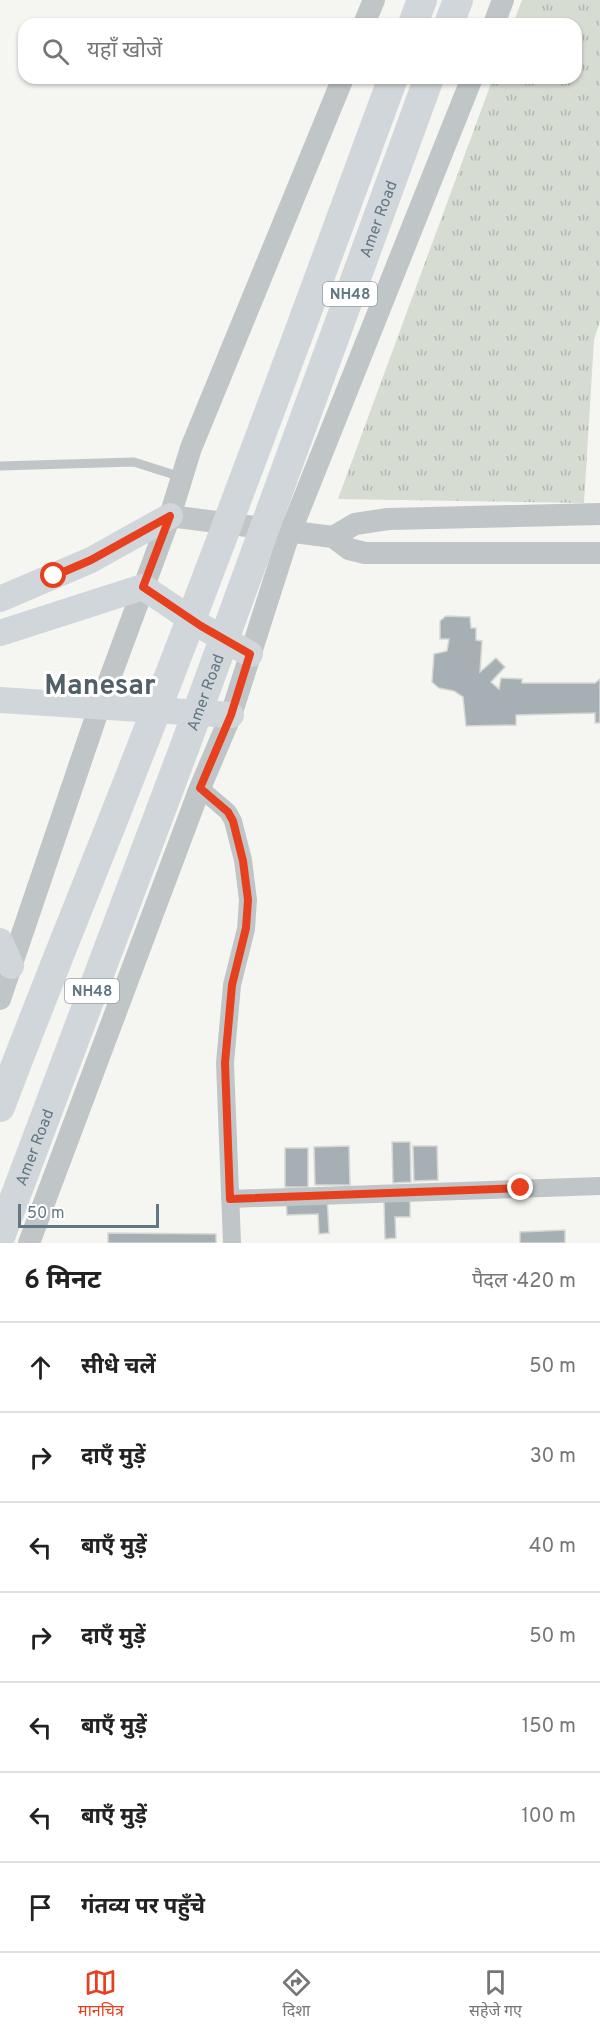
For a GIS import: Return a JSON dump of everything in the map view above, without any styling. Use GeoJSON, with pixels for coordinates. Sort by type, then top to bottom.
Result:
{"type":"FeatureCollection","features":[{"type":"Feature","properties":{"kind":"highway"},"geometry":{"type":"LineString","coordinates":[[415,18],[422,0]]}},
{"type":"Feature","properties":{"kind":"highway"},"geometry":{"type":"LineString","coordinates":[[451,18],[458,0]]}},
{"type":"Feature","properties":{"kind":"highway","name":"NH48"},"geometry":{"type":"LineString","coordinates":[[0,1107],[235,507],[391,84]]}},
{"type":"Feature","properties":{"kind":"highway","name":"Amer Road"},"geometry":{"type":"LineString","coordinates":[[0,1237],[185,746],[427,84]]}},
{"type":"Feature","properties":{"kind":"main road"},"geometry":{"type":"LineString","coordinates":[[0,599],[91,560],[170,516]]}},
{"type":"Feature","properties":{"kind":"main road"},"geometry":{"type":"LineString","coordinates":[[0,633],[143,587],[201,626],[250,654]]}},
{"type":"Feature","properties":{"kind":"main road"},"geometry":{"type":"LineString","coordinates":[[0,700],[231,715]]}},
{"type":"Feature","properties":{"kind":"main road"},"geometry":{"type":"LineString","coordinates":[[0,941],[11,966]]}},
{"type":"Feature","properties":{"kind":"street"},"geometry":{"type":"LineString","coordinates":[[366,18],[374,0]]}},
{"type":"Feature","properties":{"kind":"street"},"geometry":{"type":"LineString","coordinates":[[496,18],[503,0]]}},
{"type":"Feature","properties":{"kind":"street"},"geometry":{"type":"LineString","coordinates":[[0,999],[100,705],[170,516],[191,448],[341,84]]}},
{"type":"Feature","properties":{"kind":"street"},"geometry":{"type":"LineString","coordinates":[[29,1243],[200,788],[231,715],[291,532],[470,84]]}},
{"type":"Feature","properties":{"kind":"street"},"geometry":{"type":"LineString","coordinates":[[333,537],[355,524],[388,519],[600,514]]}},
{"type":"Feature","properties":{"kind":"street"},"geometry":{"type":"LineString","coordinates":[[170,516],[333,537],[349,549],[365,553],[600,553]]}},
{"type":"Feature","properties":{"kind":"street"},"geometry":{"type":"LineString","coordinates":[[200,788],[228,812],[233,821],[243,861],[248,900],[246,928],[232,985],[225,1063],[232,1243]]}},
{"type":"Feature","properties":{"kind":"street"},"geometry":{"type":"LineString","coordinates":[[230,1199],[600,1186]]}},
{"type":"Feature","properties":{"kind":"lane"},"geometry":{"type":"LineString","coordinates":[[0,466],[134,462],[182,477]]}},
{"type":"Feature","properties":{"kind":"green space"},"geometry":{"type":"Polygon","coordinates":[[[522,0],[600,0],[600,321],[594,340],[584,503],[338,499],[491,84],[582,84],[582,18],[515,18],[522,0]]]}},
{"type":"Feature","properties":{"kind":"building"},"geometry":{"type":"Polygon","coordinates":[[[446,616],[470,617],[471,628],[476,628],[476,640],[482,641],[480,672],[496,658],[505,667],[491,682],[499,689],[501,678],[522,679],[522,683],[595,683],[600,679],[600,723],[595,723],[595,713],[516,715],[516,725],[466,726],[463,697],[454,691],[439,688],[432,682],[434,654],[447,651],[449,639],[440,639],[440,621],[446,616]]]}},
{"type":"Feature","properties":{"kind":"building"},"geometry":{"type":"Polygon","coordinates":[[[392,1142],[410,1142],[411,1182],[393,1183],[392,1142]]]}},
{"type":"Feature","properties":{"kind":"building"},"geometry":{"type":"Polygon","coordinates":[[[349,1146],[350,1185],[315,1185],[314,1147],[349,1146]]]}},
{"type":"Feature","properties":{"kind":"building"},"geometry":{"type":"Polygon","coordinates":[[[413,1146],[437,1146],[438,1180],[414,1181],[413,1146]]]}},
{"type":"Feature","properties":{"kind":"building"},"geometry":{"type":"Polygon","coordinates":[[[285,1148],[308,1148],[308,1187],[285,1187],[285,1148]]]}},
{"type":"Feature","properties":{"kind":"building"},"geometry":{"type":"Polygon","coordinates":[[[327,1196],[329,1233],[319,1234],[318,1214],[287,1215],[286,1198],[327,1196]]]}},
{"type":"Feature","properties":{"kind":"building"},"geometry":{"type":"Polygon","coordinates":[[[384,1201],[410,1201],[410,1217],[395,1217],[396,1238],[385,1239],[384,1201]]]}},
{"type":"Feature","properties":{"kind":"building"},"geometry":{"type":"Polygon","coordinates":[[[565,1230],[565,1243],[520,1243],[520,1232],[565,1230]]]}},
{"type":"Feature","properties":{"kind":"building"},"geometry":{"type":"Polygon","coordinates":[[[108,1233],[216,1234],[216,1243],[108,1243],[108,1233]]]}},
{"type":"Feature","properties":{"kind":"district","name":"Manesar"},"geometry":{"type":"Point","coordinates":[100,684]}},
{"type":"Feature","properties":{"kind":"route"},"geometry":{"type":"LineString","coordinates":[[54,576],[91,560],[170,516],[143,587],[201,626],[250,654],[231,715],[200,788],[228,812],[233,821],[243,861],[248,900],[246,928],[232,985],[225,1063],[230,1199],[521,1188]]}}]}
